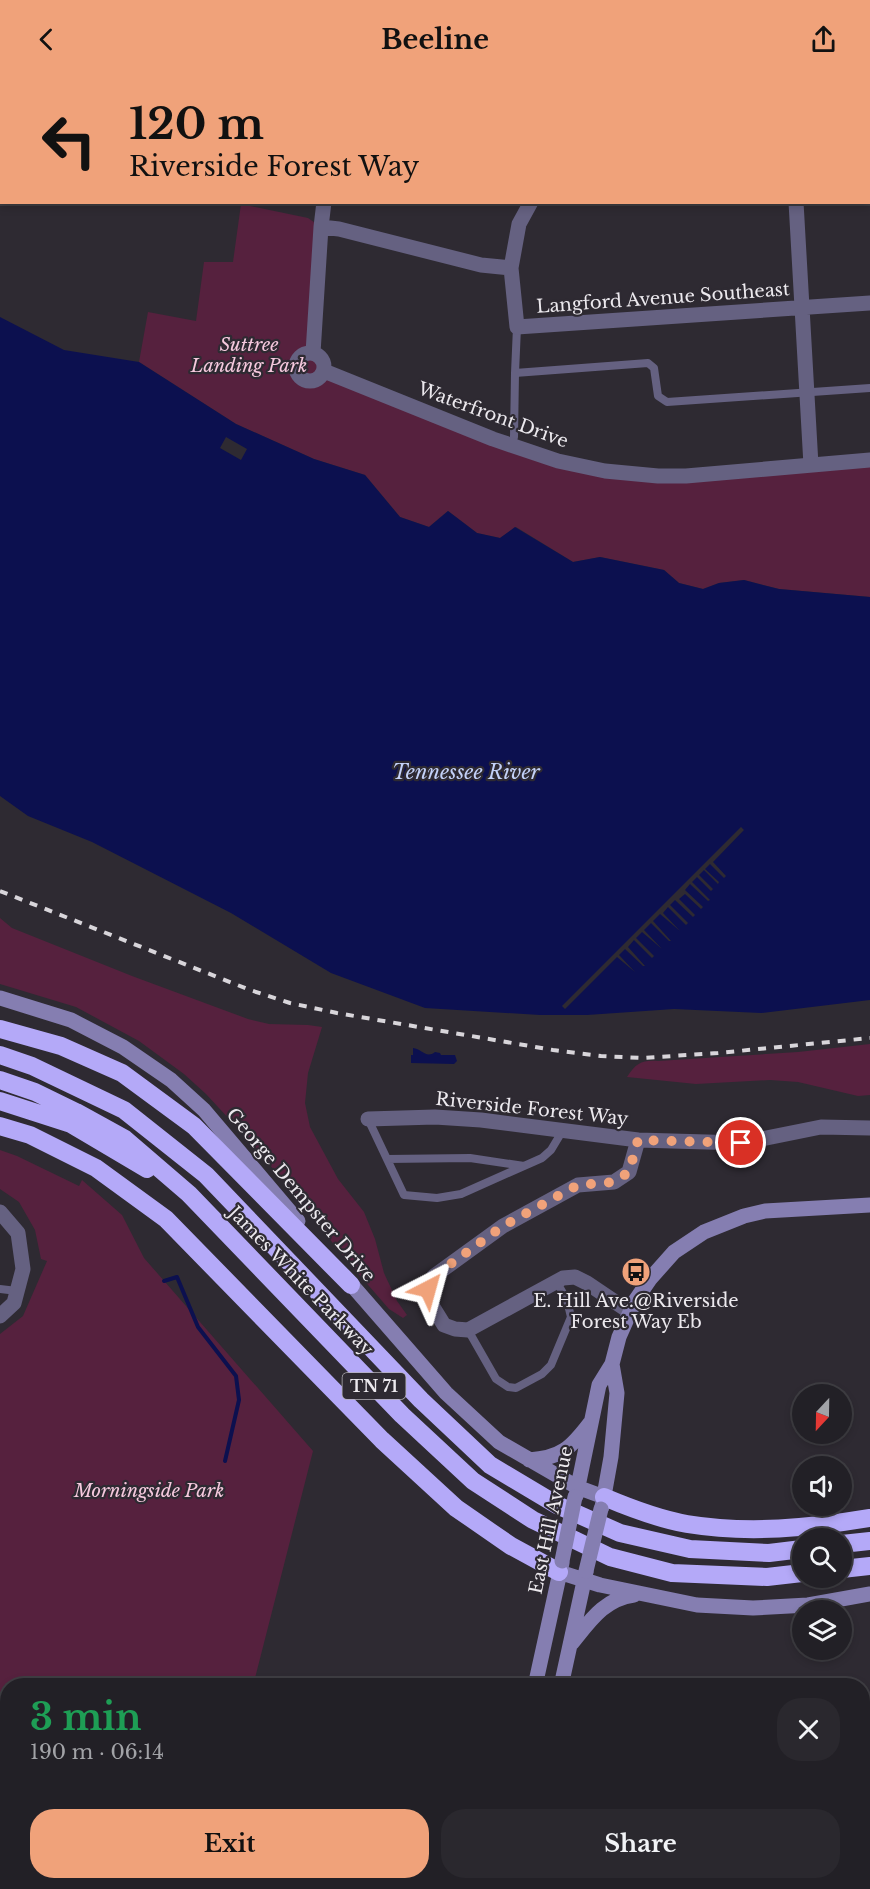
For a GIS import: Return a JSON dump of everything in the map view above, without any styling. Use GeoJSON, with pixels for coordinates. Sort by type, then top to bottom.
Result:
{"type":"FeatureCollection","features":[{"type":"Feature","properties":{"kind":"highway"},"geometry":{"type":"LineString","coordinates":[[0,1029],[62,1046],[122,1073],[194,1126],[351,1285]]}},
{"type":"Feature","properties":{"kind":"highway","name":"James White Parkway"},"geometry":{"type":"LineString","coordinates":[[0,1055],[32,1066],[124,1110],[206,1175],[421,1400],[490,1465],[557,1505],[620,1533],[690,1549],[769,1553],[792,1550]]}},
{"type":"Feature","properties":{"kind":"highway","name":"James White Parkway"},"geometry":{"type":"LineString","coordinates":[[0,1080],[34,1092],[125,1139],[189,1194],[402,1415],[473,1481],[533,1520],[610,1557],[672,1573],[767,1577],[792,1574]]}},
{"type":"Feature","properties":{"kind":"highway"},"geometry":{"type":"LineString","coordinates":[[0,1101],[71,1124],[189,1194]]}},
{"type":"Feature","properties":{"kind":"highway"},"geometry":{"type":"LineString","coordinates":[[0,1126],[30,1136],[96,1168],[166,1219],[382,1440],[456,1508],[511,1546],[561,1567]]}},
{"type":"Feature","properties":{"kind":"highway"},"geometry":{"type":"LineString","coordinates":[[602,1503],[628,1507],[686,1524],[750,1530],[825,1526],[870,1518]]}},
{"type":"Feature","properties":{"kind":"highway"},"geometry":{"type":"LineString","coordinates":[[852,1543],[870,1541]]}},
{"type":"Feature","properties":{"kind":"highway"},"geometry":{"type":"LineString","coordinates":[[852,1568],[870,1566]]}},
{"type":"Feature","properties":{"kind":"main road","name":"George Dempster Drive"},"geometry":{"type":"LineString","coordinates":[[0,998],[70,1020],[123,1047],[171,1080],[204,1110],[238,1148],[351,1285],[446,1393],[499,1442],[576,1492],[602,1503]]}},
{"type":"Feature","properties":{"kind":"main road","name":"East Hill Avenue"},"geometry":{"type":"LineString","coordinates":[[537,1678],[600,1385],[612,1364],[619,1338],[630,1312],[650,1278],[686,1242],[744,1216],[765,1210],[870,1205]]}},
{"type":"Feature","properties":{"kind":"main road","name":"East Hill Avenue"},"geometry":{"type":"LineString","coordinates":[[563,1678],[611,1456],[617,1393],[612,1364]]}},
{"type":"Feature","properties":{"kind":"main road"},"geometry":{"type":"LineString","coordinates":[[528,1460],[554,1457],[561,1453],[580,1437],[592,1420]]}},
{"type":"Feature","properties":{"kind":"main road"},"geometry":{"type":"LineString","coordinates":[[561,1567],[640,1594],[698,1605],[753,1608],[808,1605],[870,1594]]}},
{"type":"Feature","properties":{"kind":"main road"},"geometry":{"type":"LineString","coordinates":[[571,1644],[604,1606],[622,1596],[640,1594]]}},
{"type":"Feature","properties":{"kind":"street"},"geometry":{"type":"LineString","coordinates":[[313,352],[324,204]]}},
{"type":"Feature","properties":{"kind":"street","name":"Langford Avenue Southeast"},"geometry":{"type":"LineString","coordinates":[[530,204],[519,224],[511,268],[517,327],[870,303]]}},
{"type":"Feature","properties":{"kind":"street"},"geometry":{"type":"LineString","coordinates":[[796,204],[811,465]]}},
{"type":"Feature","properties":{"kind":"street"},"geometry":{"type":"LineString","coordinates":[[321,227],[339,229],[481,265],[511,268]]}},
{"type":"Feature","properties":{"kind":"street"},"geometry":{"type":"LineString","coordinates":[[313,352],[324,362],[324,371],[314,381],[304,380],[298,373],[296,365],[300,357],[313,352]]}},
{"type":"Feature","properties":{"kind":"street","name":"Waterfront Drive"},"geometry":{"type":"LineString","coordinates":[[324,371],[511,446],[578,466],[605,471],[686,476],[870,460]]}},
{"type":"Feature","properties":{"kind":"street","name":"Riverside Forest Way"},"geometry":{"type":"LineString","coordinates":[[368,1119],[435,1116],[638,1140],[629,1172],[614,1182],[578,1185],[503,1226],[434,1276],[428,1289],[431,1304],[444,1325],[468,1330]]}},
{"type":"Feature","properties":{"kind":"street"},"geometry":{"type":"LineString","coordinates":[[638,1140],[741,1143],[821,1127],[870,1128]]}},
{"type":"Feature","properties":{"kind":"street"},"geometry":{"type":"LineString","coordinates":[[0,1212],[18,1233],[23,1269],[14,1303],[0,1316]]}},
{"type":"Feature","properties":{"kind":"street"},"geometry":{"type":"LineString","coordinates":[[468,1330],[563,1278],[575,1278],[587,1283],[630,1312]]}},
{"type":"Feature","properties":{"kind":"lane"},"geometry":{"type":"LineString","coordinates":[[511,446],[514,437],[517,327]]}},
{"type":"Feature","properties":{"kind":"lane"},"geometry":{"type":"LineString","coordinates":[[515,373],[648,363],[654,368],[658,396],[667,402],[870,388]]}},
{"type":"Feature","properties":{"kind":"lane"},"geometry":{"type":"LineString","coordinates":[[368,1119],[404,1195],[436,1198],[461,1194],[542,1158],[551,1150],[563,1130]]}},
{"type":"Feature","properties":{"kind":"lane"},"geometry":{"type":"LineString","coordinates":[[387,1159],[470,1158],[524,1166]]}},
{"type":"Feature","properties":{"kind":"lane"},"geometry":{"type":"LineString","coordinates":[[468,1330],[496,1379],[501,1383],[516,1388],[543,1374],[551,1365],[571,1317],[567,1300],[556,1281]]}},
{"type":"Feature","properties":{"kind":"lane"},"geometry":{"type":"LineString","coordinates":[[0,1289],[17,1291]]}},
{"type":"Feature","properties":{"kind":"green space","name":"Suttree Landing Park"},"geometry":{"type":"Polygon","coordinates":[[[241,204],[308,218],[321,227],[317,354],[324,361],[325,366],[493,439],[633,474],[870,460],[870,597],[779,589],[744,580],[719,583],[703,589],[679,583],[664,570],[600,557],[573,562],[516,527],[500,538],[477,533],[448,511],[429,527],[400,517],[365,475],[314,459],[236,424],[139,362],[148,312],[196,321],[204,262],[233,262],[241,204]]]}},
{"type":"Feature","properties":{"kind":"green space"},"geometry":{"type":"Polygon","coordinates":[[[0,918],[12,928],[248,1019],[269,1024],[322,1027],[308,1073],[305,1103],[310,1127],[338,1179],[364,1212],[375,1239],[384,1273],[397,1301],[407,1315],[403,1318],[389,1309],[257,1149],[206,1094],[184,1074],[139,1041],[76,1007],[0,984],[0,918]]]}},
{"type":"Feature","properties":{"kind":"green space"},"geometry":{"type":"Polygon","coordinates":[[[870,1044],[870,1095],[858,1096],[798,1082],[770,1080],[696,1084],[627,1077],[633,1068],[648,1061],[798,1052],[870,1044]]]}},
{"type":"Feature","properties":{"kind":"green space","name":"Morningside Park"},"geometry":{"type":"Polygon","coordinates":[[[0,1150],[79,1186],[82,1180],[122,1215],[144,1258],[313,1451],[255,1678],[0,1678],[0,1334],[23,1316],[47,1261],[41,1259],[35,1230],[19,1202],[0,1189],[0,1150]]]}},
{"type":"Feature","properties":{"kind":"water","name":"Tennessee River"},"geometry":{"type":"Polygon","coordinates":[[[0,317],[64,350],[139,362],[236,424],[314,459],[365,475],[400,517],[429,527],[448,511],[477,533],[500,538],[515,527],[573,562],[600,557],[664,570],[679,583],[703,589],[719,583],[744,580],[779,589],[870,597],[870,1000],[761,1013],[674,1009],[587,1015],[540,1015],[425,1008],[331,973],[231,913],[92,842],[28,816],[0,796],[0,317]]]}},
{"type":"Feature","properties":{"kind":"water"},"geometry":{"type":"Polygon","coordinates":[[[413,1048],[426,1054],[435,1052],[441,1055],[455,1055],[457,1061],[454,1064],[411,1063],[413,1048]]]}},
{"type":"Feature","properties":{"kind":"pier"},"geometry":{"type":"Polygon","coordinates":[[[226,437],[247,449],[241,460],[220,448],[226,437]]]}},
{"type":"Feature","properties":{"kind":"pier"},"geometry":{"type":"Polygon","coordinates":[[[741,827],[744,830],[713,862],[726,876],[724,878],[710,864],[705,869],[719,882],[718,884],[704,870],[699,875],[713,889],[711,891],[697,877],[692,882],[710,900],[708,901],[690,884],[685,890],[703,907],[701,909],[685,894],[679,899],[695,915],[693,917],[675,900],[670,905],[688,923],[686,925],[668,907],[663,913],[680,931],[660,914],[653,921],[671,941],[651,923],[644,930],[662,949],[642,932],[636,938],[654,956],[652,958],[634,940],[628,947],[645,966],[625,949],[619,955],[635,972],[617,957],[565,1009],[562,1006],[741,827]]]}},
{"type":"Feature","properties":{"kind":"waterway"},"geometry":{"type":"LineString","coordinates":[[164,1281],[177,1277],[198,1327],[236,1376],[239,1400],[225,1461]]}},
{"type":"Feature","properties":{"kind":"railway"},"geometry":{"type":"LineString","coordinates":[[0,891],[250,990],[290,1003],[553,1050],[642,1058],[870,1038]]}},
{"type":"Feature","properties":{"kind":"place","name":"E. Hill Ave.@Riverside Forest Way Eb"},"geometry":{"type":"Point","coordinates":[636,1272]}},
{"type":"Feature","properties":{"kind":"route"},"geometry":{"type":"LineString","coordinates":[[428,1289],[434,1276],[503,1226],[578,1185],[614,1182],[629,1172],[638,1140],[741,1143]]}}]}
